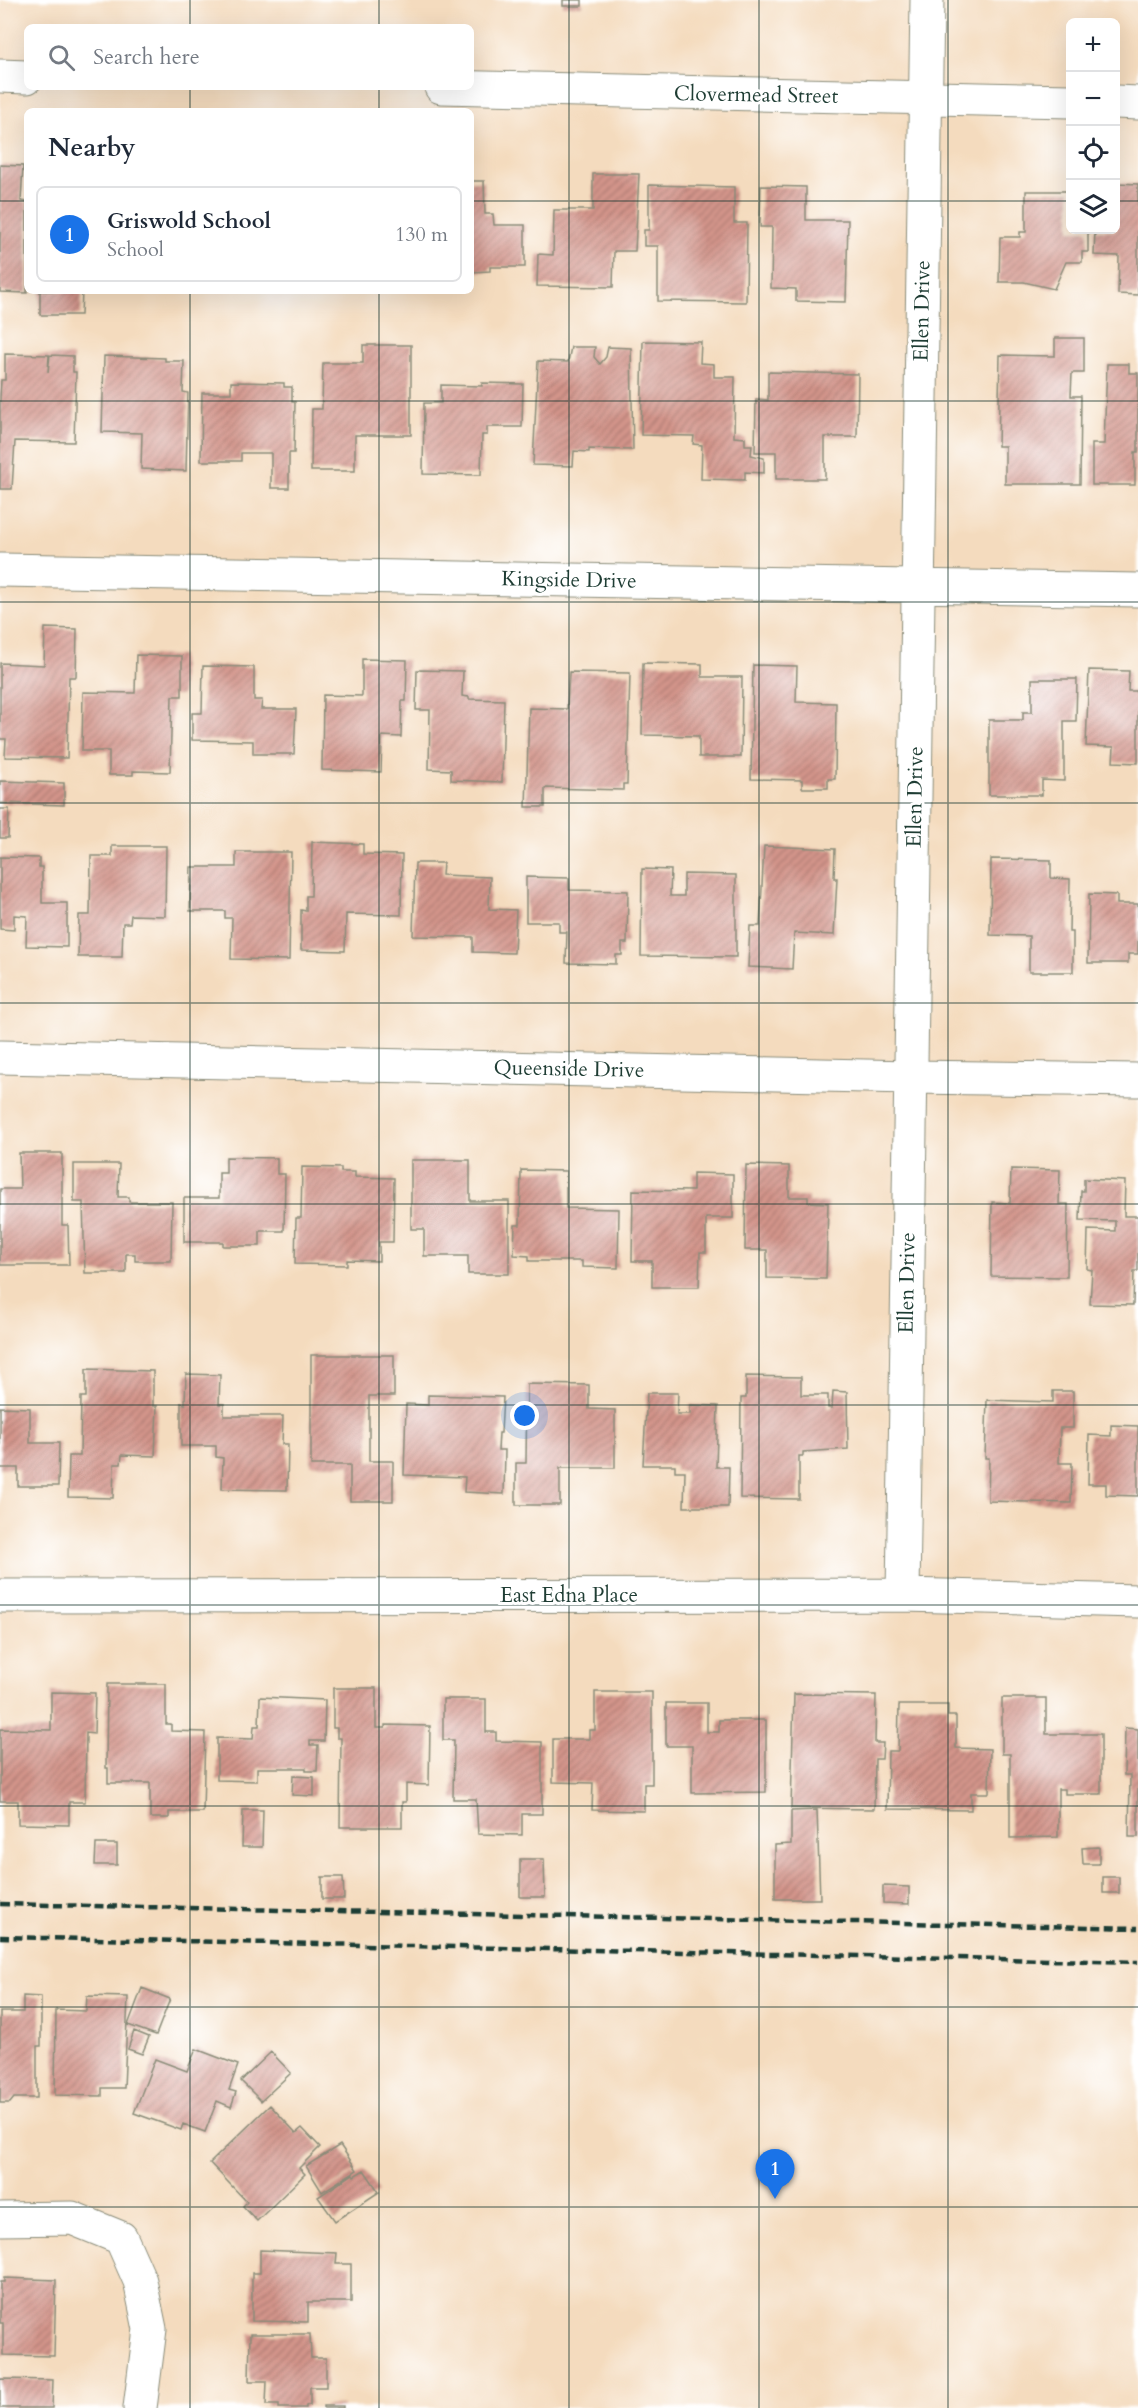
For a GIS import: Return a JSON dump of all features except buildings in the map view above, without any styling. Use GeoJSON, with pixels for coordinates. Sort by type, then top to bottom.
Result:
{"type":"FeatureCollection","features":[{"type":"Feature","properties":{"kind":"street","name":"Ellen Drive"},"geometry":{"type":"LineString","coordinates":[[903,1595],[927,0]]}},
{"type":"Feature","properties":{"kind":"street"},"geometry":{"type":"LineString","coordinates":[[0,76],[24,77]]}},
{"type":"Feature","properties":{"kind":"street","name":"Clovermead Street"},"geometry":{"type":"LineString","coordinates":[[474,88],[1066,102]]}},
{"type":"Feature","properties":{"kind":"street"},"geometry":{"type":"LineString","coordinates":[[1120,102],[1138,103]]}},
{"type":"Feature","properties":{"kind":"street","name":"Kingside Drive"},"geometry":{"type":"LineString","coordinates":[[0,570],[1138,590]]}},
{"type":"Feature","properties":{"kind":"street","name":"Queenside Drive"},"geometry":{"type":"LineString","coordinates":[[0,1057],[1138,1080]]}},
{"type":"Feature","properties":{"kind":"street","name":"East Edna Place"},"geometry":{"type":"LineString","coordinates":[[0,1596],[903,1595],[1138,1601]]}},
{"type":"Feature","properties":{"kind":"street"},"geometry":{"type":"LineString","coordinates":[[0,2219],[72,2218],[121,2238],[140,2281],[150,2329],[140,2408]]}},
{"type":"Feature","properties":{"kind":"railway"},"geometry":{"type":"LineString","coordinates":[[0,1904],[1138,1928]]}},
{"type":"Feature","properties":{"kind":"railway"},"geometry":{"type":"LineString","coordinates":[[0,1937],[1138,1962]]}},
{"type":"Feature","properties":{"kind":"place","name":"Griswold School"},"geometry":{"type":"Point","coordinates":[775,2199]}}]}
